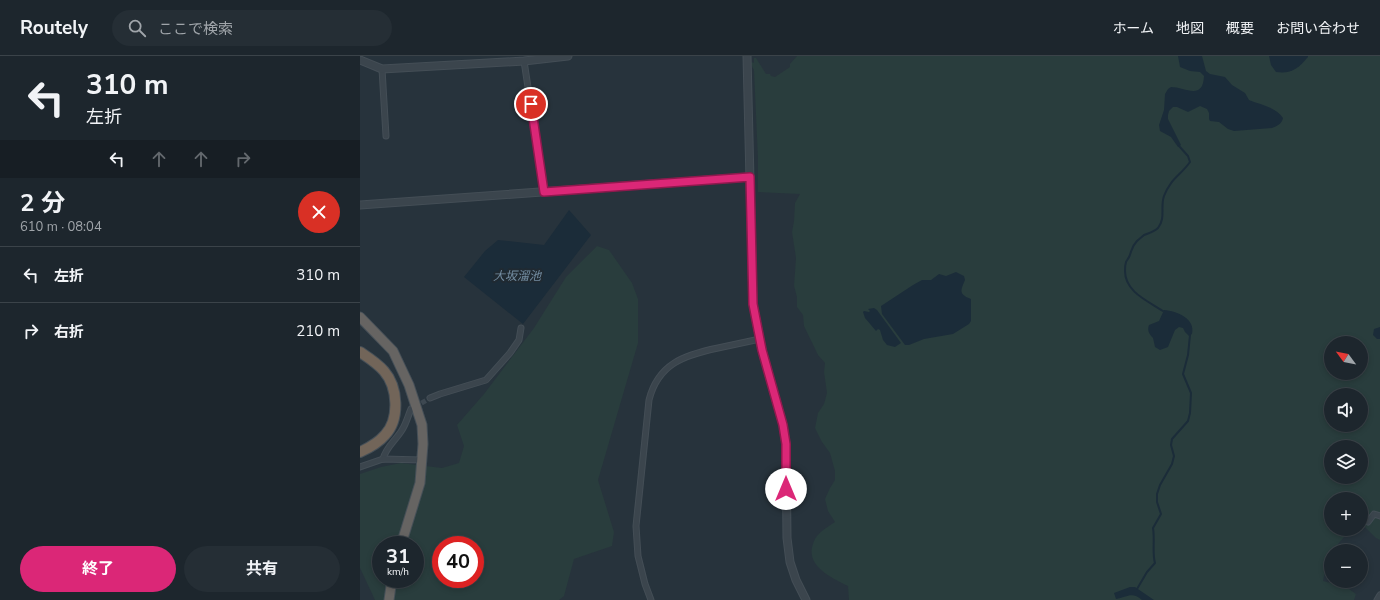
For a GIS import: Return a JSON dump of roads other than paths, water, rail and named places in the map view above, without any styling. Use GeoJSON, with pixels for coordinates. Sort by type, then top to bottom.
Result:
{"type":"FeatureCollection","features":[{"type":"Feature","properties":{"kind":"highway"},"geometry":{"type":"LineString","coordinates":[[360,316],[373,328],[393,351],[404,371],[420,414],[422,424],[423,444],[420,483],[404,536]]}},
{"type":"Feature","properties":{"kind":"highway"},"geometry":{"type":"LineString","coordinates":[[360,352],[376,362],[386,373],[396,396],[396,410],[393,421],[386,434],[370,447],[360,452]]}},
{"type":"Feature","properties":{"kind":"highway"},"geometry":{"type":"LineString","coordinates":[[389,600],[391,588]]}},
{"type":"Feature","properties":{"kind":"street"},"geometry":{"type":"LineString","coordinates":[[360,60],[382,69],[524,61],[568,56]]}},
{"type":"Feature","properties":{"kind":"street"},"geometry":{"type":"LineString","coordinates":[[747,56],[753,304],[760,339],[783,425],[786,444],[787,538],[790,562],[796,580],[806,600]]}},
{"type":"Feature","properties":{"kind":"street"},"geometry":{"type":"LineString","coordinates":[[524,61],[544,192]]}},
{"type":"Feature","properties":{"kind":"street"},"geometry":{"type":"LineString","coordinates":[[382,69],[386,136]]}},
{"type":"Feature","properties":{"kind":"street"},"geometry":{"type":"LineString","coordinates":[[360,205],[750,177]]}},
{"type":"Feature","properties":{"kind":"street"},"geometry":{"type":"LineString","coordinates":[[430,398],[486,380],[510,353],[519,340],[521,328]]}},
{"type":"Feature","properties":{"kind":"street"},"geometry":{"type":"LineString","coordinates":[[651,600],[638,556],[636,526],[649,400],[652,391],[660,376],[673,363],[683,358],[702,352],[760,339]]}},
{"type":"Feature","properties":{"kind":"street"},"geometry":{"type":"LineString","coordinates":[[383,459],[384,454],[403,429],[410,409]]}},
{"type":"Feature","properties":{"kind":"street"},"geometry":{"type":"LineString","coordinates":[[360,467],[383,459],[422,460]]}},
{"type":"Feature","properties":{"kind":"street"},"geometry":{"type":"LineString","coordinates":[[1368,522],[1374,514],[1380,516]]}},
{"type":"Feature","properties":{"kind":"street"},"geometry":{"type":"LineString","coordinates":[[1377,600],[1380,595]]}},
{"type":"Feature","properties":{"kind":"water"},"geometry":{"type":"Polygon","coordinates":[[[1178,56],[1202,56],[1206,71],[1210,74],[1225,77],[1232,85],[1245,93],[1249,100],[1276,111],[1283,118],[1282,122],[1272,128],[1234,131],[1228,129],[1219,122],[1210,121],[1207,109],[1200,106],[1188,112],[1177,107],[1173,107],[1169,111],[1168,119],[1181,145],[1178,147],[1171,137],[1160,131],[1159,125],[1164,110],[1165,94],[1171,87],[1192,91],[1197,90],[1203,84],[1204,76],[1200,72],[1190,71],[1180,67],[1178,56]]]}},
{"type":"Feature","properties":{"kind":"water"},"geometry":{"type":"Polygon","coordinates":[[[1269,56],[1308,57],[1294,70],[1276,72],[1271,65],[1269,56]]]}},
{"type":"Feature","properties":{"kind":"water","name":"大坂溜池"},"geometry":{"type":"Polygon","coordinates":[[[569,210],[591,235],[523,324],[464,277],[485,251],[498,240],[544,245],[569,210]]]}},
{"type":"Feature","properties":{"kind":"water"},"geometry":{"type":"Polygon","coordinates":[[[956,272],[964,276],[965,280],[962,286],[962,293],[971,299],[971,321],[969,324],[953,334],[924,339],[909,345],[905,345],[882,314],[881,306],[922,280],[931,280],[939,274],[946,276],[956,272]]]}},
{"type":"Feature","properties":{"kind":"water"},"geometry":{"type":"Polygon","coordinates":[[[874,308],[901,343],[895,347],[887,345],[883,340],[880,330],[878,329],[876,331],[865,318],[863,312],[869,312],[870,311],[868,309],[874,308]]]}},
{"type":"Feature","properties":{"kind":"water"},"geometry":{"type":"Polygon","coordinates":[[[1164,310],[1180,314],[1188,320],[1191,324],[1192,334],[1189,336],[1183,328],[1179,327],[1175,330],[1168,347],[1160,350],[1155,347],[1153,338],[1148,329],[1149,325],[1159,321],[1164,310]]]}},
{"type":"Feature","properties":{"kind":"water"},"geometry":{"type":"Polygon","coordinates":[[[1380,327],[1380,339],[1377,339],[1373,335],[1374,329],[1380,327]]]}},
{"type":"Feature","properties":{"kind":"water"},"geometry":{"type":"Polygon","coordinates":[[[1130,587],[1135,587],[1154,600],[1142,600],[1132,595],[1116,599],[1114,593],[1130,587]]]}},
{"type":"Feature","properties":{"kind":"waterway"},"geometry":{"type":"LineString","coordinates":[[1163,311],[1138,295],[1133,290],[1126,278],[1125,266],[1135,243],[1144,235],[1158,228],[1162,220],[1164,196],[1173,181],[1190,162],[1188,156],[1179,146]]}},
{"type":"Feature","properties":{"kind":"waterway"},"geometry":{"type":"LineString","coordinates":[[1137,589],[1147,572],[1155,563],[1153,528],[1161,514],[1157,502],[1157,494],[1160,485],[1172,464],[1174,456],[1171,445],[1172,439],[1188,421],[1190,413],[1191,393],[1183,374],[1188,355],[1190,335]]}},
{"type":"Feature","properties":{"kind":"tunnel"},"geometry":{"type":"LineString","coordinates":[[415,407],[430,398]]}}]}
